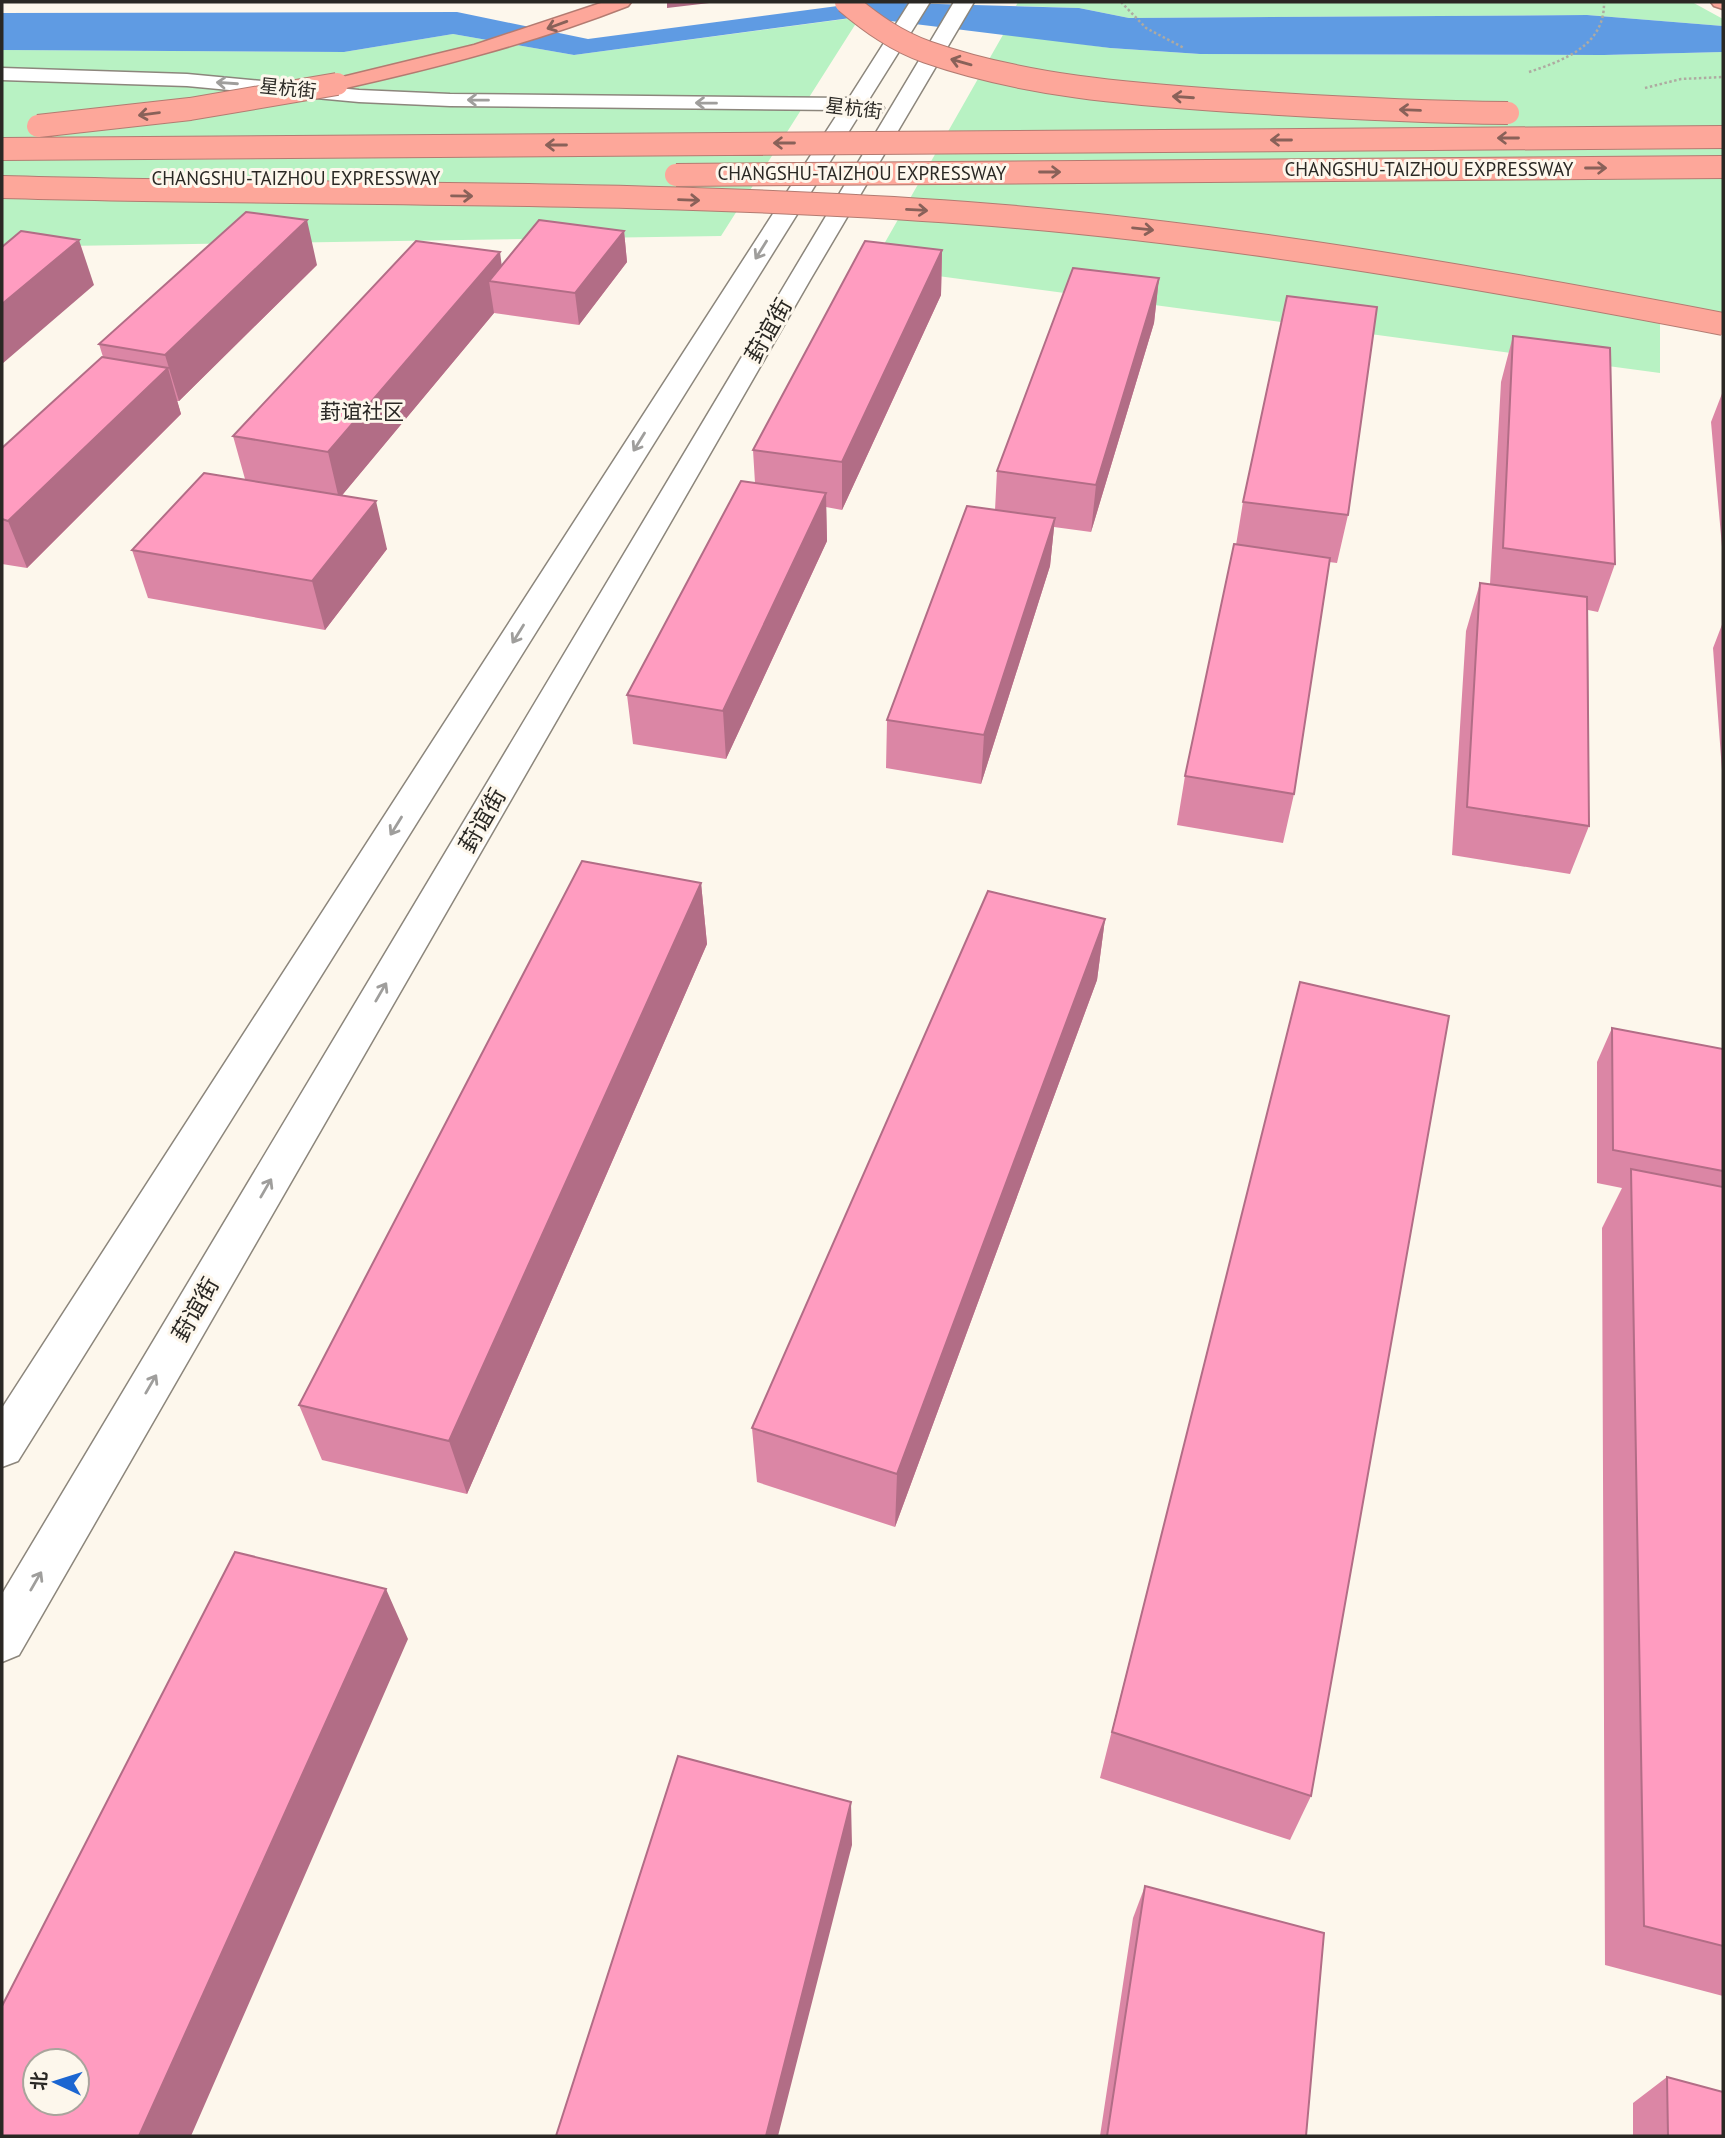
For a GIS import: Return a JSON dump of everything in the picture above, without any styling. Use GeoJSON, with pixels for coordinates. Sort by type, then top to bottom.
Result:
{"type":"FeatureCollection","features":[{"type":"Feature","properties":{"kind":"highway"},"geometry":{"type":"LineString","coordinates":[[15,127],[190,109],[337,85],[468,54],[525,37],[621,2]]}},
{"type":"Feature","properties":{"kind":"highway"},"geometry":{"type":"LineString","coordinates":[[846,2],[869,22],[915,46],[964,64],[1028,78],[1168,96],[1368,109],[1523,113]]}},
{"type":"Feature","properties":{"kind":"highway"},"geometry":{"type":"LineString","coordinates":[[1697,116],[1723,117]]}},
{"type":"Feature","properties":{"kind":"highway","name":"CHANGSHU-TAIZHOU EXPRESSWAY"},"geometry":{"type":"LineString","coordinates":[[2,149],[1723,137]]}},
{"type":"Feature","properties":{"kind":"highway","name":"CHANGSHU-TAIZHOU EXPRESSWAY"},"geometry":{"type":"LineString","coordinates":[[660,175],[1723,167]]}},
{"type":"Feature","properties":{"kind":"highway","name":"CHANGSHU-TAIZHOU EXPRESSWAY"},"geometry":{"type":"LineString","coordinates":[[2,180],[618,175]]}},
{"type":"Feature","properties":{"kind":"highway"},"geometry":{"type":"LineString","coordinates":[[2,187],[733,201],[965,212],[1155,231],[1315,251],[1563,292],[1723,324]]}},
{"type":"Feature","properties":{"kind":"main road","name":"葑谊街"},"geometry":{"type":"LineString","coordinates":[[2,1639],[895,113],[964,2]]}},
{"type":"Feature","properties":{"kind":"main road","name":"葑谊街"},"geometry":{"type":"LineString","coordinates":[[2,1447],[912,14]]}},
{"type":"Feature","properties":{"kind":"main road","name":"星杭街"},"geometry":{"type":"LineString","coordinates":[[2,74],[187,80],[359,96],[450,100],[895,113]]}},
{"type":"Feature","properties":{"kind":"main road","name":"星杭街"},"geometry":{"type":"LineString","coordinates":[[2,90],[172,96],[345,112],[442,117],[849,112]]}},
{"type":"Feature","properties":{"kind":"path"},"geometry":{"type":"LineString","coordinates":[[1121,2],[1146,28],[1186,49]]}},
{"type":"Feature","properties":{"kind":"path"},"geometry":{"type":"LineString","coordinates":[[1558,63],[1592,41],[1606,15],[1604,2]]}},
{"type":"Feature","properties":{"kind":"green space"},"geometry":{"type":"Polygon","coordinates":[[[1018,2],[1692,2],[1723,19],[1723,26],[1587,15],[1129,18],[1079,8],[1016,6],[1018,2]]]}},
{"type":"Feature","properties":{"kind":"green space"},"geometry":{"type":"Polygon","coordinates":[[[860,17],[721,236],[2,247],[2,50],[344,52],[453,34],[574,55],[860,17]]]}},
{"type":"Feature","properties":{"kind":"green space"},"geometry":{"type":"Polygon","coordinates":[[[1004,33],[1110,48],[1200,54],[1604,55],[1723,52],[1723,330],[1660,320],[1660,373],[871,267],[1004,33]]]}},
{"type":"Feature","properties":{"kind":"water"},"geometry":{"type":"Polygon","coordinates":[[[868,2],[1079,8],[1129,18],[1587,15],[1723,26],[1723,52],[1604,55],[1200,54],[1110,48],[858,17],[574,55],[453,34],[344,52],[2,50],[2,13],[457,12],[588,39],[868,2]]]}},
{"type":"Feature","properties":{"kind":"building"},"geometry":{"type":"Polygon","coordinates":[[[246,212],[307,220],[165,355],[99,344],[246,212]]]}},
{"type":"Feature","properties":{"kind":"building"},"geometry":{"type":"Polygon","coordinates":[[[539,220],[624,231],[575,293],[489,281],[539,220]]]}},
{"type":"Feature","properties":{"kind":"building"},"geometry":{"type":"Polygon","coordinates":[[[21,231],[79,240],[2,304],[2,247],[21,231]]]}},
{"type":"Feature","properties":{"kind":"building"},"geometry":{"type":"Polygon","coordinates":[[[416,241],[500,252],[328,452],[233,436],[416,241]]]}},
{"type":"Feature","properties":{"kind":"building"},"geometry":{"type":"Polygon","coordinates":[[[865,241],[942,250],[842,462],[753,450],[865,241]]]}},
{"type":"Feature","properties":{"kind":"building"},"geometry":{"type":"Polygon","coordinates":[[[1073,268],[1159,278],[1096,485],[997,471],[1073,268]]]}},
{"type":"Feature","properties":{"kind":"building"},"geometry":{"type":"Polygon","coordinates":[[[1287,296],[1377,307],[1348,515],[1243,502],[1287,296]]]}},
{"type":"Feature","properties":{"kind":"building"},"geometry":{"type":"Polygon","coordinates":[[[1513,336],[1610,348],[1615,564],[1503,548],[1513,336]]]}},
{"type":"Feature","properties":{"kind":"building"},"geometry":{"type":"Polygon","coordinates":[[[102,357],[168,368],[8,521],[2,519],[2,448],[102,357]]]}},
{"type":"Feature","properties":{"kind":"building"},"geometry":{"type":"Polygon","coordinates":[[[204,473],[376,501],[312,581],[132,550],[204,473]]]}},
{"type":"Feature","properties":{"kind":"building"},"geometry":{"type":"Polygon","coordinates":[[[741,481],[826,493],[723,711],[627,695],[741,481]]]}},
{"type":"Feature","properties":{"kind":"building"},"geometry":{"type":"Polygon","coordinates":[[[967,506],[1055,518],[984,735],[887,720],[967,506]]]}},
{"type":"Feature","properties":{"kind":"building"},"geometry":{"type":"Polygon","coordinates":[[[1234,544],[1330,558],[1294,794],[1185,776],[1234,544]]]}},
{"type":"Feature","properties":{"kind":"building"},"geometry":{"type":"Polygon","coordinates":[[[1480,583],[1587,597],[1589,826],[1467,807],[1480,583]]]}},
{"type":"Feature","properties":{"kind":"building"},"geometry":{"type":"Polygon","coordinates":[[[582,861],[701,883],[449,1441],[299,1405],[582,861]]]}},
{"type":"Feature","properties":{"kind":"building"},"geometry":{"type":"Polygon","coordinates":[[[988,891],[1105,919],[897,1474],[752,1428],[988,891]]]}},
{"type":"Feature","properties":{"kind":"building"},"geometry":{"type":"Polygon","coordinates":[[[1300,982],[1449,1016],[1311,1796],[1112,1732],[1300,982]]]}},
{"type":"Feature","properties":{"kind":"building"},"geometry":{"type":"Polygon","coordinates":[[[1612,1028],[1723,1049],[1723,1171],[1613,1150],[1612,1028]]]}},
{"type":"Feature","properties":{"kind":"building"},"geometry":{"type":"Polygon","coordinates":[[[1631,1169],[1723,1187],[1723,1946],[1644,1926],[1631,1169]]]}},
{"type":"Feature","properties":{"kind":"building"},"geometry":{"type":"Polygon","coordinates":[[[235,1552],[386,1589],[139,2136],[2,2136],[2,2006],[235,1552]]]}},
{"type":"Feature","properties":{"kind":"building"},"geometry":{"type":"Polygon","coordinates":[[[678,1756],[851,1802],[766,2136],[556,2136],[678,1756]]]}},
{"type":"Feature","properties":{"kind":"building"},"geometry":{"type":"Polygon","coordinates":[[[1145,1886],[1324,1933],[1306,2136],[1107,2136],[1145,1886]]]}},
{"type":"Feature","properties":{"kind":"building"},"geometry":{"type":"Polygon","coordinates":[[[1667,2077],[1723,2092],[1723,2136],[1668,2136],[1667,2077]]]}},
{"type":"Feature","properties":{"kind":"district","name":"葑谊社区"},"geometry":{"type":"Point","coordinates":[362,411]}}]}
